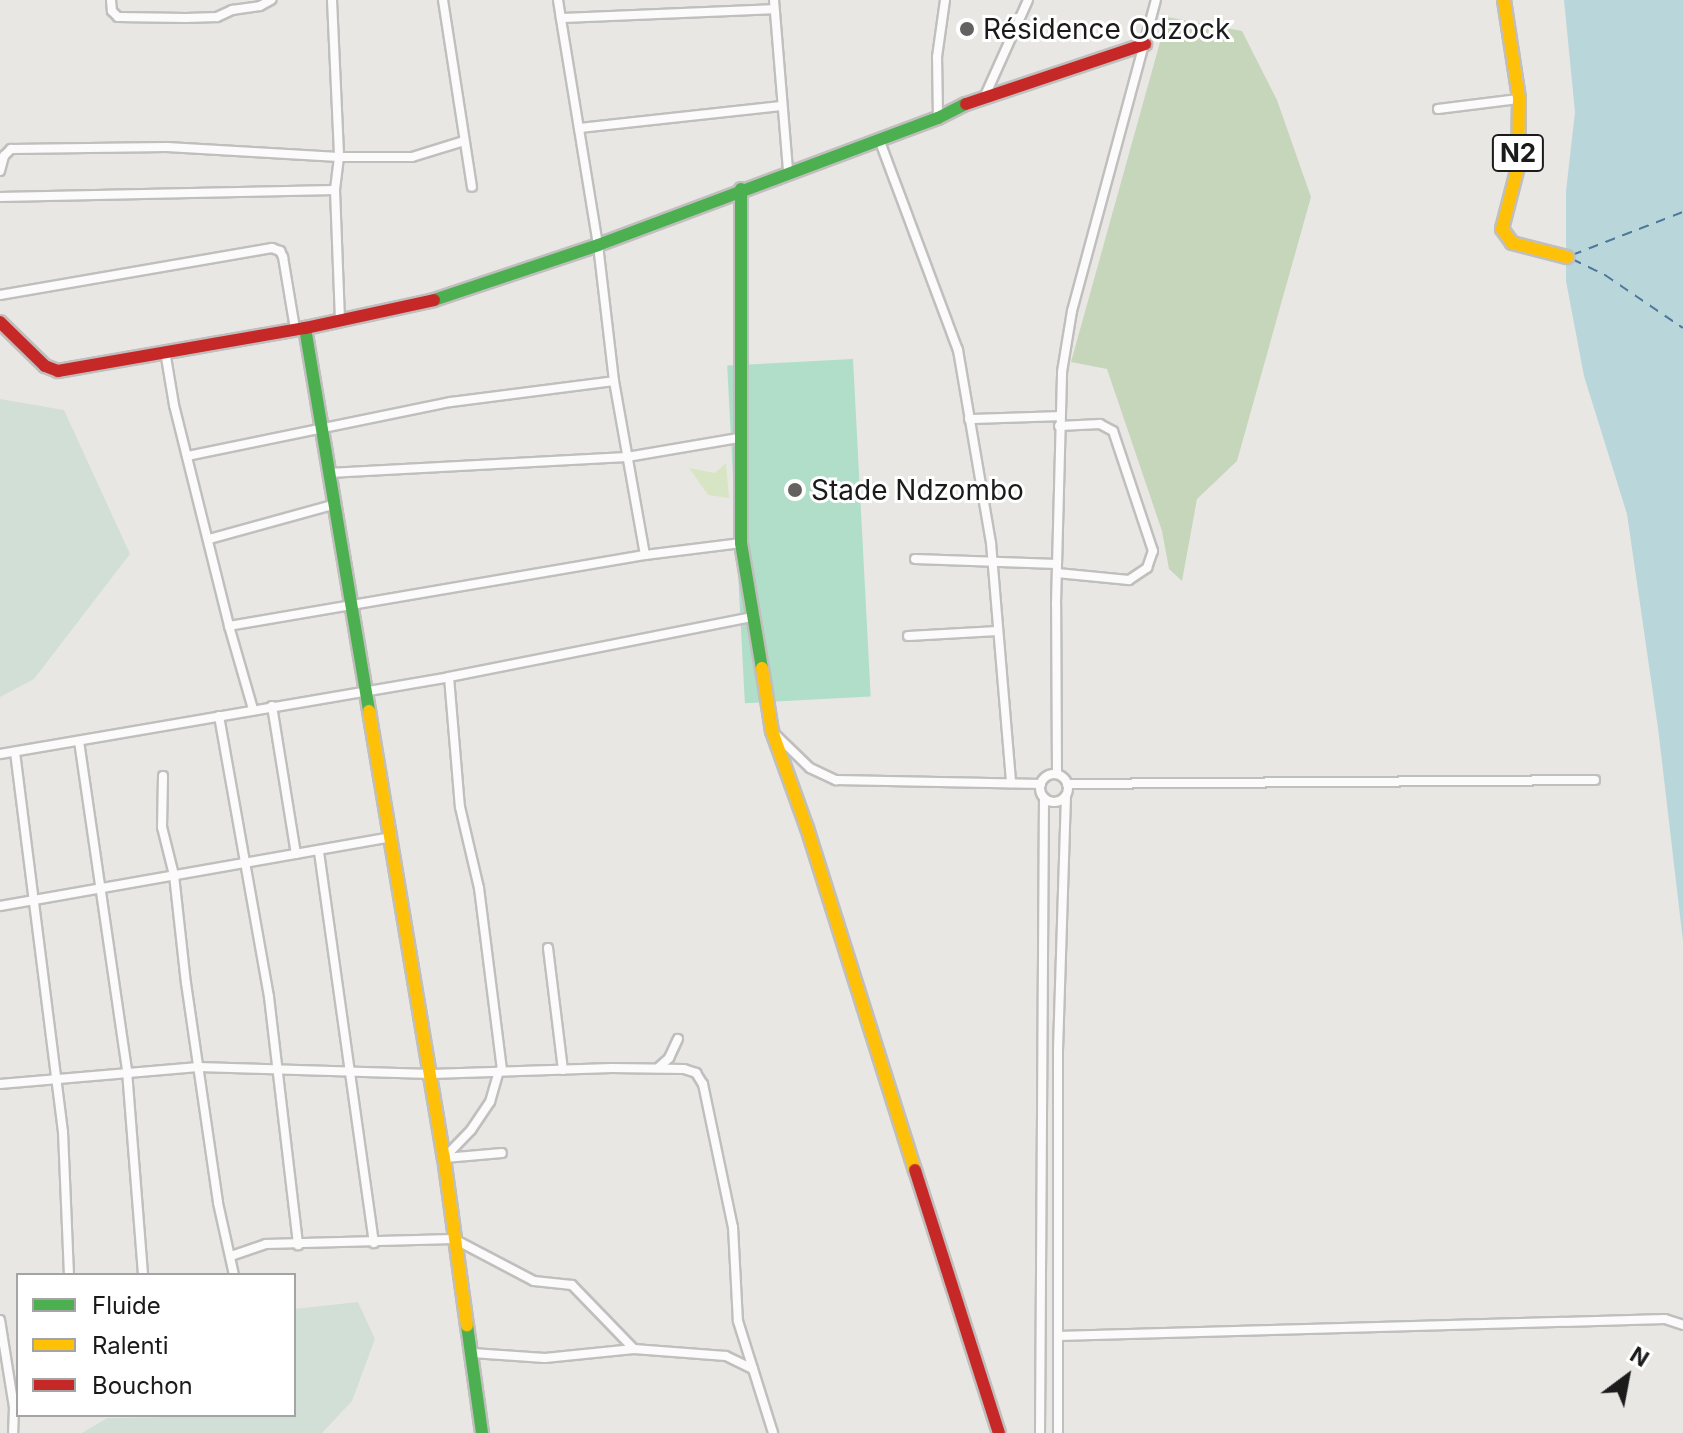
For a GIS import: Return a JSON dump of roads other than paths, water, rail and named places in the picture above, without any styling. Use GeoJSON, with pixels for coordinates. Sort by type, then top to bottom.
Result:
{"type":"FeatureCollection","features":[{"type":"Feature","properties":{"kind":"main road","name":"N2"},"geometry":{"type":"LineString","coordinates":[[1504,0],[1519,98],[1518,167],[1502,229],[1512,243],[1567,257]]}},
{"type":"Feature","properties":{"kind":"main road"},"geometry":{"type":"LineString","coordinates":[[0,322],[45,366],[58,371],[300,329],[438,299],[598,245],[741,189],[938,118],[950,109],[1145,44]]}},
{"type":"Feature","properties":{"kind":"main road"},"geometry":{"type":"LineString","coordinates":[[741,189],[738,438],[741,543],[772,731],[807,828],[999,1433]]}},
{"type":"Feature","properties":{"kind":"main road"},"geometry":{"type":"LineString","coordinates":[[300,329],[336,503],[392,837],[444,1158],[482,1433]]}},
{"type":"Feature","properties":{"kind":"street"},"geometry":{"type":"LineString","coordinates":[[111,0],[112,11],[118,17],[202,18],[222,16],[232,10],[260,6],[271,0]]}},
{"type":"Feature","properties":{"kind":"street"},"geometry":{"type":"LineString","coordinates":[[232,10],[236,0]]}},
{"type":"Feature","properties":{"kind":"street"},"geometry":{"type":"LineString","coordinates":[[332,0],[339,157],[335,190],[340,319]]}},
{"type":"Feature","properties":{"kind":"street"},"geometry":{"type":"LineString","coordinates":[[443,0],[472,187]]}},
{"type":"Feature","properties":{"kind":"street"},"geometry":{"type":"LineString","coordinates":[[558,0],[598,245],[614,381],[645,555]]}},
{"type":"Feature","properties":{"kind":"street"},"geometry":{"type":"LineString","coordinates":[[938,118],[937,57],[945,0]]}},
{"type":"Feature","properties":{"kind":"street"},"geometry":{"type":"LineString","coordinates":[[984,99],[1028,0]]}},
{"type":"Feature","properties":{"kind":"street"},"geometry":{"type":"LineString","coordinates":[[1156,0],[1072,311],[1059,421],[1057,774],[1067,784],[1595,780]]}},
{"type":"Feature","properties":{"kind":"street"},"geometry":{"type":"LineString","coordinates":[[561,18],[774,4],[788,172]]}},
{"type":"Feature","properties":{"kind":"street"},"geometry":{"type":"LineString","coordinates":[[1438,109],[1519,98]]}},
{"type":"Feature","properties":{"kind":"street"},"geometry":{"type":"LineString","coordinates":[[579,128],[782,106]]}},
{"type":"Feature","properties":{"kind":"street"},"geometry":{"type":"LineString","coordinates":[[879,139],[954,336],[993,563],[1012,754],[1011,783]]}},
{"type":"Feature","properties":{"kind":"street"},"geometry":{"type":"LineString","coordinates":[[0,171],[11,149],[167,147],[339,157],[412,157],[464,141]]}},
{"type":"Feature","properties":{"kind":"street"},"geometry":{"type":"LineString","coordinates":[[0,197],[335,190]]}},
{"type":"Feature","properties":{"kind":"street"},"geometry":{"type":"LineString","coordinates":[[0,295],[272,248],[280,251],[283,257],[300,329]]}},
{"type":"Feature","properties":{"kind":"street"},"geometry":{"type":"LineString","coordinates":[[165,351],[187,456],[253,709]]}},
{"type":"Feature","properties":{"kind":"street"},"geometry":{"type":"LineString","coordinates":[[187,456],[451,402],[614,381]]}},
{"type":"Feature","properties":{"kind":"street"},"geometry":{"type":"LineString","coordinates":[[915,559],[1057,568],[1129,580],[1147,568],[1153,551],[1113,431],[1100,424],[969,419]]}},
{"type":"Feature","properties":{"kind":"street"},"geometry":{"type":"LineString","coordinates":[[329,473],[627,457],[738,438]]}},
{"type":"Feature","properties":{"kind":"street"},"geometry":{"type":"LineString","coordinates":[[209,539],[336,503]]}},
{"type":"Feature","properties":{"kind":"street"},"geometry":{"type":"LineString","coordinates":[[229,626],[352,602],[645,555],[741,543]]}},
{"type":"Feature","properties":{"kind":"street"},"geometry":{"type":"LineString","coordinates":[[0,754],[449,677],[751,617]]}},
{"type":"Feature","properties":{"kind":"street"},"geometry":{"type":"LineString","coordinates":[[908,636],[998,631]]}},
{"type":"Feature","properties":{"kind":"street"},"geometry":{"type":"LineString","coordinates":[[444,1158],[471,1130],[490,1102],[500,1071],[479,888],[460,807],[449,677]]}},
{"type":"Feature","properties":{"kind":"street"},"geometry":{"type":"LineString","coordinates":[[272,706],[296,854]]}},
{"type":"Feature","properties":{"kind":"street"},"geometry":{"type":"LineString","coordinates":[[219,716],[269,997],[298,1245]]}},
{"type":"Feature","properties":{"kind":"street"},"geometry":{"type":"LineString","coordinates":[[772,731],[810,768],[836,780],[1041,784],[1050,774],[1057,774]]}},
{"type":"Feature","properties":{"kind":"street"},"geometry":{"type":"LineString","coordinates":[[79,741],[127,1071],[143,1273]]}},
{"type":"Feature","properties":{"kind":"street"},"geometry":{"type":"LineString","coordinates":[[15,752],[63,1132],[69,1273]]}},
{"type":"Feature","properties":{"kind":"street"},"geometry":{"type":"LineString","coordinates":[[163,776],[162,827],[174,875],[218,1203],[234,1273]]}},
{"type":"Feature","properties":{"kind":"street"},"geometry":{"type":"LineString","coordinates":[[1040,1433],[1044,798],[1041,784]]}},
{"type":"Feature","properties":{"kind":"street"},"geometry":{"type":"LineString","coordinates":[[1058,1433],[1058,1050],[1067,784]]}},
{"type":"Feature","properties":{"kind":"street"},"geometry":{"type":"LineString","coordinates":[[1044,798],[1056,802],[1066,796]]}},
{"type":"Feature","properties":{"kind":"street"},"geometry":{"type":"LineString","coordinates":[[0,906],[392,837]]}},
{"type":"Feature","properties":{"kind":"street"},"geometry":{"type":"LineString","coordinates":[[319,852],[374,1243]]}},
{"type":"Feature","properties":{"kind":"street"},"geometry":{"type":"LineString","coordinates":[[548,948],[563,1070]]}},
{"type":"Feature","properties":{"kind":"street"},"geometry":{"type":"LineString","coordinates":[[657,1068],[669,1058],[678,1039]]}},
{"type":"Feature","properties":{"kind":"street"},"geometry":{"type":"LineString","coordinates":[[0,1084],[198,1067],[431,1074],[657,1068],[690,1070],[703,1084],[733,1227],[737,1316],[773,1433]]}},
{"type":"Feature","properties":{"kind":"street"},"geometry":{"type":"LineString","coordinates":[[444,1158],[502,1153]]}},
{"type":"Feature","properties":{"kind":"street"},"geometry":{"type":"LineString","coordinates":[[231,1256],[266,1244],[454,1239],[520,1276],[572,1285],[634,1349]]}},
{"type":"Feature","properties":{"kind":"street"},"geometry":{"type":"LineString","coordinates":[[1058,1336],[1665,1319],[1683,1325]]}},
{"type":"Feature","properties":{"kind":"street"},"geometry":{"type":"LineString","coordinates":[[0,1320],[14,1407],[13,1433]]}},
{"type":"Feature","properties":{"kind":"street"},"geometry":{"type":"LineString","coordinates":[[472,1353],[545,1358],[634,1349],[726,1356],[753,1369]]}},
{"type":"Feature","properties":{"kind":"water"},"geometry":{"type":"Polygon","coordinates":[[[1564,0],[1683,0],[1683,941],[1658,728],[1627,514],[1584,376],[1566,281],[1566,191],[1575,112],[1564,0]]]}},
{"type":"Feature","properties":{"kind":"place","name":"Résidence Odzock"},"geometry":{"type":"Point","coordinates":[967,29]}},
{"type":"Feature","properties":{"kind":"place","name":"Stade Ndzombo"},"geometry":{"type":"Point","coordinates":[795,490]}}]}
